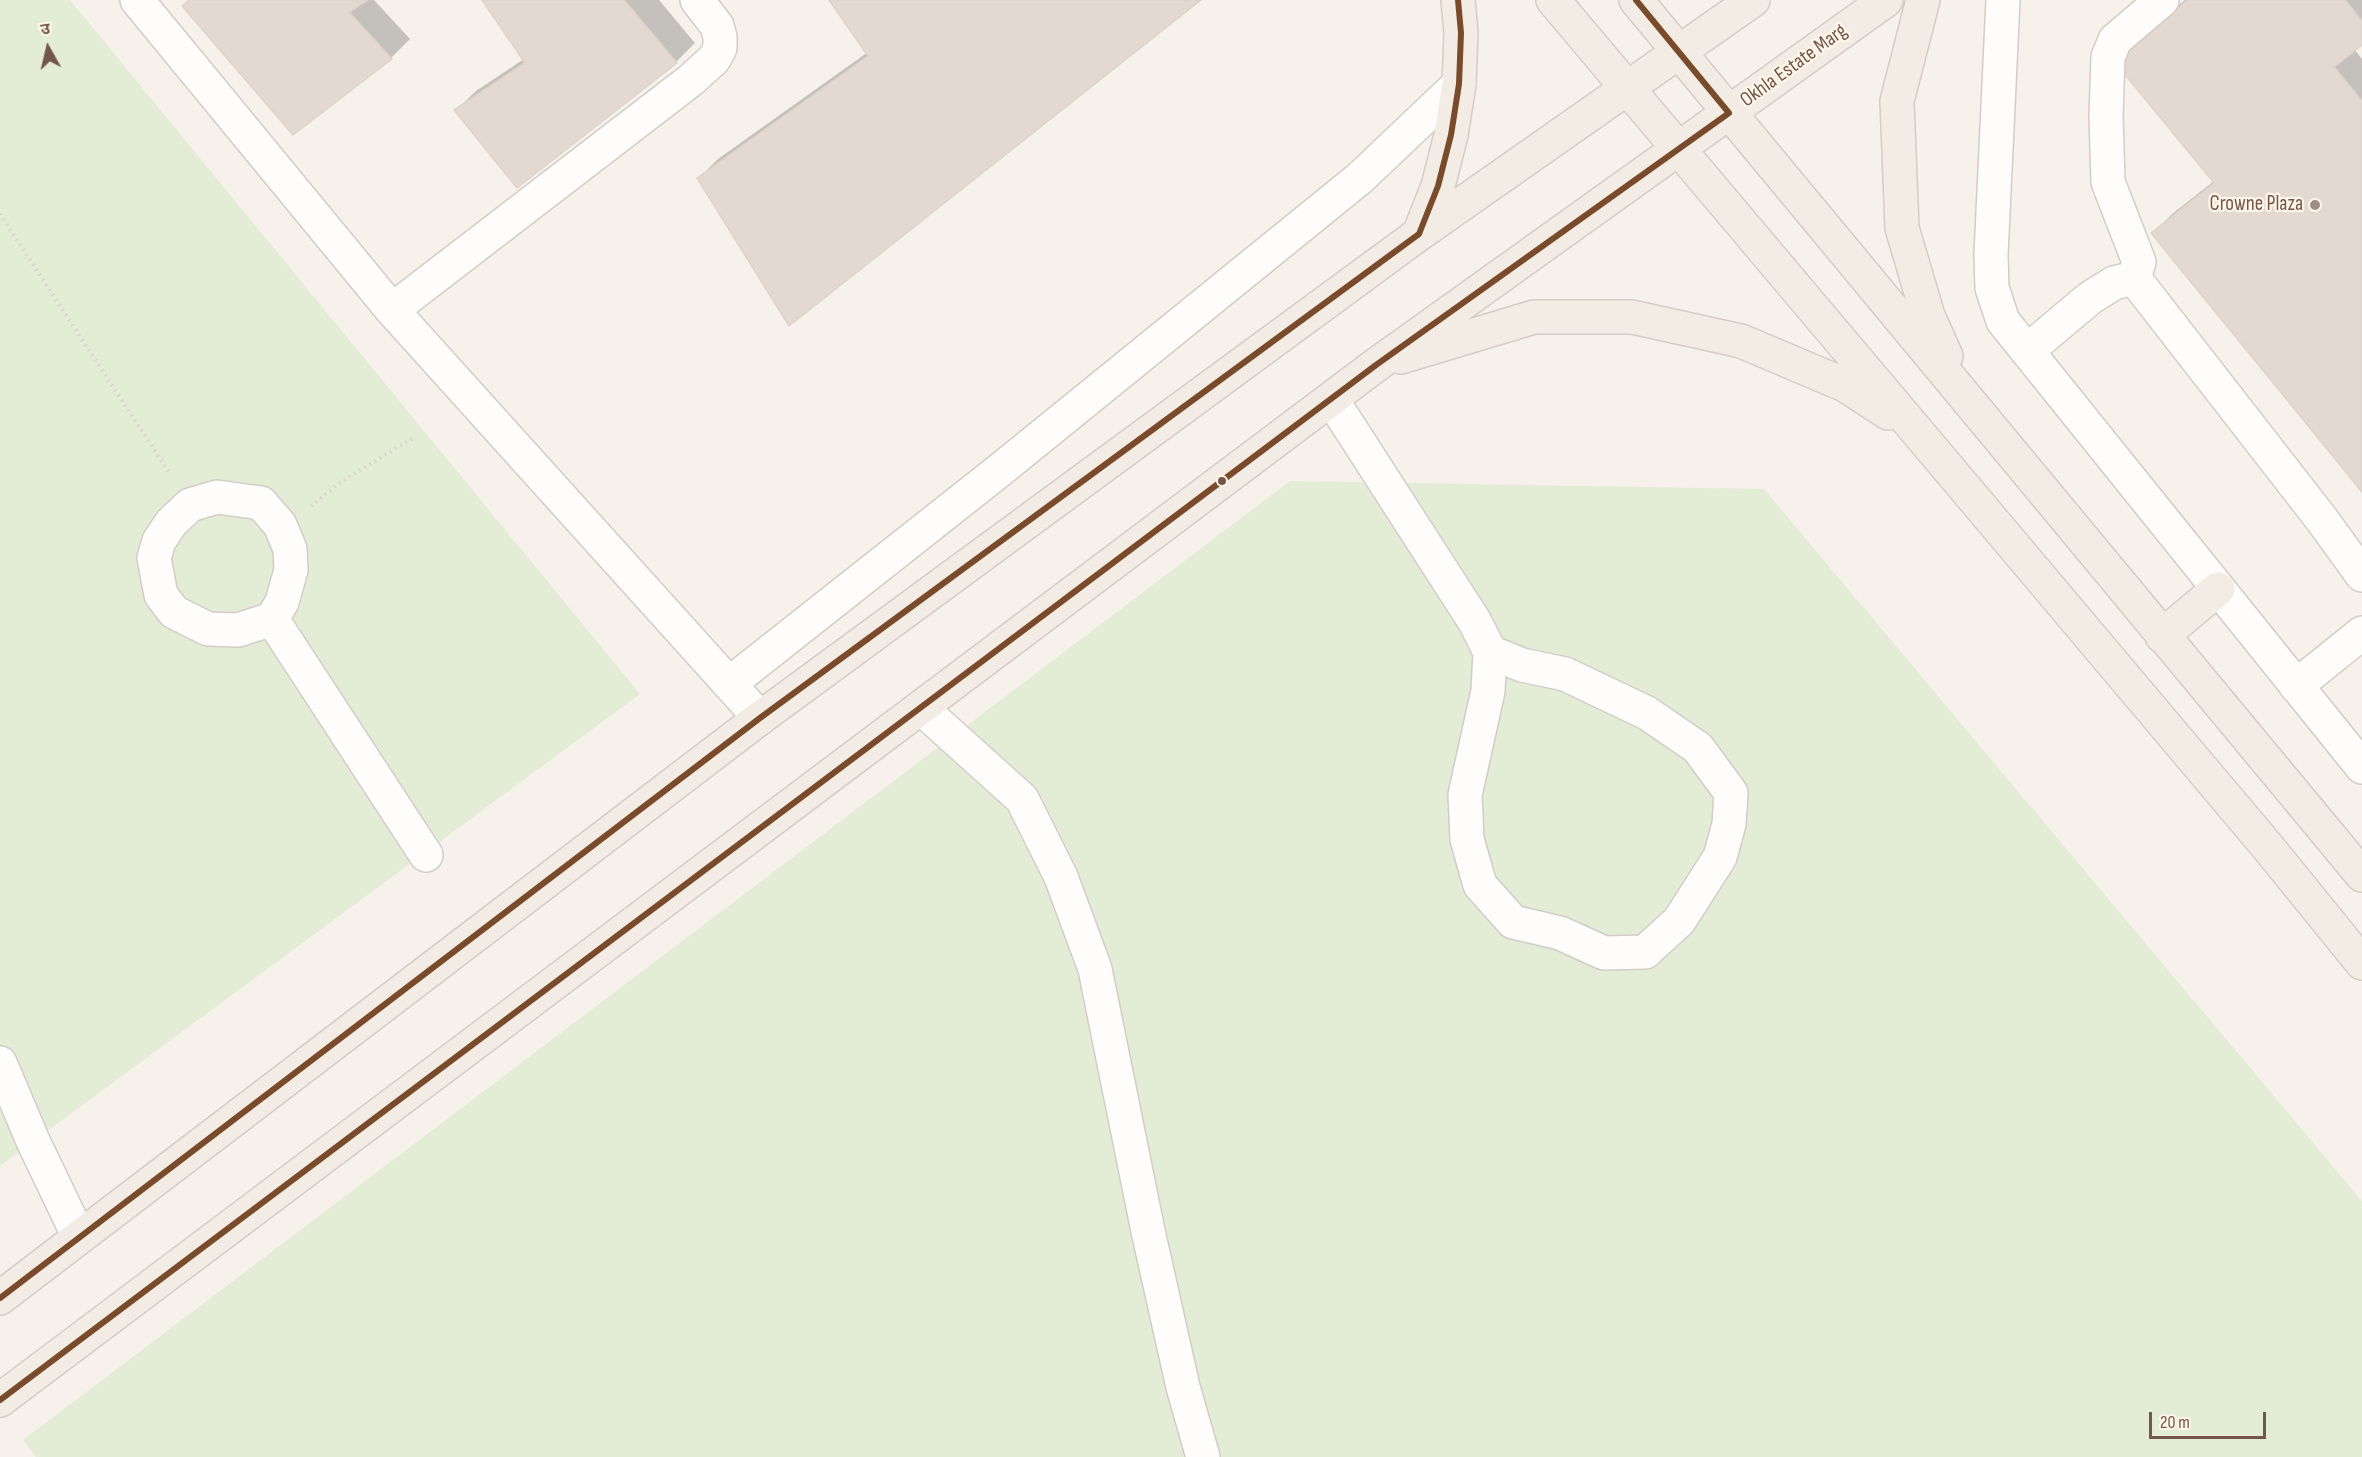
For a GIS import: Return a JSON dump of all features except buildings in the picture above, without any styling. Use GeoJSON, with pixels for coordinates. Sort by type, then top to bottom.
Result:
{"type":"FeatureCollection","features":[{"type":"Feature","properties":{"kind":"main road"},"geometry":{"type":"LineString","coordinates":[[1419,234],[1441,176],[1451,135],[1459,84],[1461,33],[1458,0]]}},
{"type":"Feature","properties":{"kind":"main road"},"geometry":{"type":"LineString","coordinates":[[1553,0],[2267,846],[2362,963]]}},
{"type":"Feature","properties":{"kind":"main road"},"geometry":{"type":"LineString","coordinates":[[1636,0],[2362,875]]}},
{"type":"Feature","properties":{"kind":"main road"},"geometry":{"type":"LineString","coordinates":[[0,1298],[760,718],[1419,234],[1753,0]]}},
{"type":"Feature","properties":{"kind":"main road","name":"Okhla Estate Marg"},"geometry":{"type":"LineString","coordinates":[[0,1400],[1376,365],[1886,0]]}},
{"type":"Feature","properties":{"kind":"main road"},"geometry":{"type":"LineString","coordinates":[[1923,0],[1898,101],[1902,228],[1928,316],[1966,399]]}},
{"type":"Feature","properties":{"kind":"main road"},"geometry":{"type":"LineString","coordinates":[[1376,365],[1534,317],[1632,318],[1741,341],[1845,385],[1919,434]]}},
{"type":"Feature","properties":{"kind":"main road"},"geometry":{"type":"LineString","coordinates":[[2162,636],[2218,588]]}},
{"type":"Feature","properties":{"kind":"street"},"geometry":{"type":"LineString","coordinates":[[137,0],[392,310],[760,718]]}},
{"type":"Feature","properties":{"kind":"street"},"geometry":{"type":"LineString","coordinates":[[392,310],[691,80],[714,59],[720,48],[717,26],[697,0]]}},
{"type":"Feature","properties":{"kind":"street"},"geometry":{"type":"LineString","coordinates":[[2003,0],[1991,255],[1992,288],[2003,321],[2362,767]]}},
{"type":"Feature","properties":{"kind":"street"},"geometry":{"type":"LineString","coordinates":[[2134,278],[2139,262],[2108,182],[2106,116],[2108,57],[2115,40],[2162,0]]}},
{"type":"Feature","properties":{"kind":"street"},"geometry":{"type":"LineString","coordinates":[[729,684],[1009,463],[1351,186],[1459,84]]}},
{"type":"Feature","properties":{"kind":"street"},"geometry":{"type":"LineString","coordinates":[[2027,351],[2090,298],[2114,283],[2134,278]]}},
{"type":"Feature","properties":{"kind":"street"},"geometry":{"type":"LineString","coordinates":[[2134,278],[2323,521],[2362,575]]}},
{"type":"Feature","properties":{"kind":"street"},"geometry":{"type":"LineString","coordinates":[[1332,400],[1475,622],[1490,651],[1488,691],[1465,795],[1467,839],[1480,885],[1513,922],[1560,933],[1604,953],[1645,952],[1679,921],[1720,857],[1729,824],[1731,793],[1698,748],[1647,714],[1565,674],[1522,665],[1490,651]]}},
{"type":"Feature","properties":{"kind":"street"},"geometry":{"type":"LineString","coordinates":[[217,497],[261,503],[280,525],[290,549],[291,570],[282,602],[273,619],[238,630],[208,629],[174,612],[161,595],[154,558],[159,541],[171,524],[190,505],[217,497]]}},
{"type":"Feature","properties":{"kind":"street"},"geometry":{"type":"LineString","coordinates":[[273,619],[426,855]]}},
{"type":"Feature","properties":{"kind":"street"},"geometry":{"type":"LineString","coordinates":[[2296,686],[2362,633]]}},
{"type":"Feature","properties":{"kind":"street"},"geometry":{"type":"LineString","coordinates":[[921,708],[1022,799],[1061,877],[1095,969],[1180,1376],[1203,1457]]}},
{"type":"Feature","properties":{"kind":"street"},"geometry":{"type":"LineString","coordinates":[[0,1063],[33,1141],[79,1237]]}},
{"type":"Feature","properties":{"kind":"path"},"geometry":{"type":"LineString","coordinates":[[0,214],[190,505]]}},
{"type":"Feature","properties":{"kind":"path"},"geometry":{"type":"LineString","coordinates":[[280,525],[313,505],[342,481],[413,438]]}},
{"type":"Feature","properties":{"kind":"green space"},"geometry":{"type":"Polygon","coordinates":[[[0,0],[70,0],[640,694],[0,1166],[0,0]]]}},
{"type":"Feature","properties":{"kind":"green space"},"geometry":{"type":"Polygon","coordinates":[[[1290,481],[1764,489],[2362,1201],[2362,1457],[36,1457],[23,1440],[1290,481]]]}},
{"type":"Feature","properties":{"kind":"transit line"},"geometry":{"type":"LineString","coordinates":[[0,1298],[760,718],[1419,234],[1438,186],[1451,135],[1459,84],[1461,33],[1458,0]]}},
{"type":"Feature","properties":{"kind":"transit line"},"geometry":{"type":"LineString","coordinates":[[0,1400],[1376,365],[1729,113],[1636,0]]}},
{"type":"Feature","properties":{"kind":"place","name":"Crowne Plaza"},"geometry":{"type":"Point","coordinates":[2315,205]}}]}
